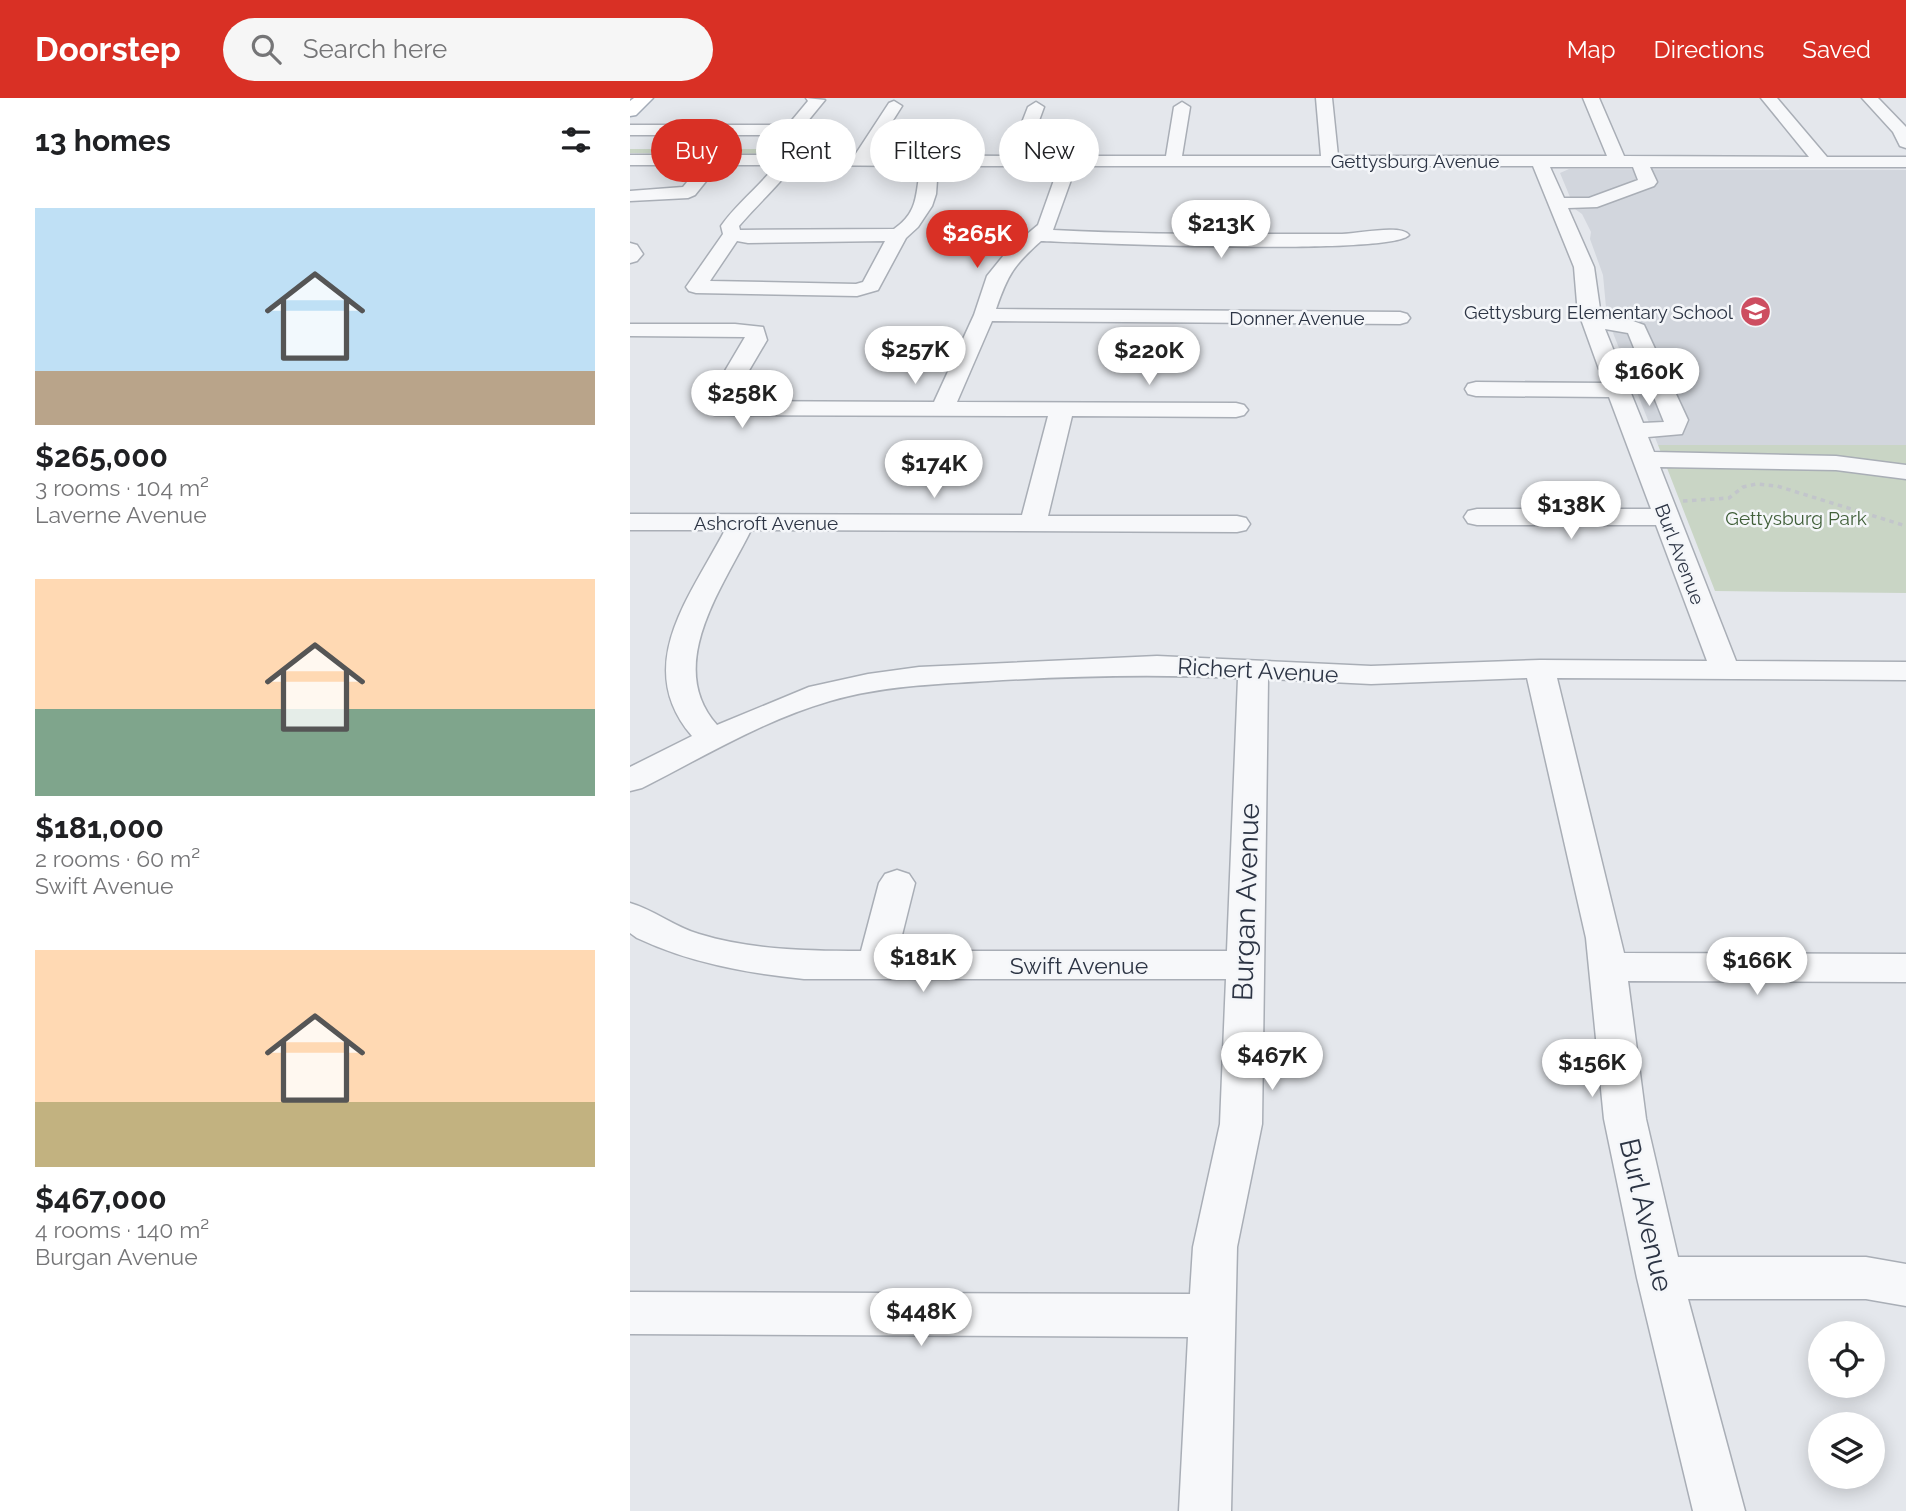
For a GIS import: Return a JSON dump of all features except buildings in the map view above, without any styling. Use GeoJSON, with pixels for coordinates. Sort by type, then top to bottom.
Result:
{"type":"FeatureCollection","features":[{"type":"Feature","properties":{"kind":"main road"},"geometry":{"type":"LineString","coordinates":[[630,111],[644,98]]}},
{"type":"Feature","properties":{"kind":"street"},"geometry":{"type":"LineString","coordinates":[[630,130],[792,130],[817,100],[814,98]]}},
{"type":"Feature","properties":{"kind":"street"},"geometry":{"type":"LineString","coordinates":[[1324,98],[1330,161]]}},
{"type":"Feature","properties":{"kind":"street"},"geometry":{"type":"LineString","coordinates":[[1591,98],[1618,162]]}},
{"type":"Feature","properties":{"kind":"street"},"geometry":{"type":"LineString","coordinates":[[1769,98],[1822,162]]}},
{"type":"Feature","properties":{"kind":"street"},"geometry":{"type":"LineString","coordinates":[[1870,98],[1900,130],[1906,143]]}},
{"type":"Feature","properties":{"kind":"street"},"geometry":{"type":"LineString","coordinates":[[860,160],[894,106]]}},
{"type":"Feature","properties":{"kind":"street"},"geometry":{"type":"LineString","coordinates":[[1031,119],[1036,107]]}},
{"type":"Feature","properties":{"kind":"street"},"geometry":{"type":"LineString","coordinates":[[1173,161],[1182,107]]}},
{"type":"Feature","properties":{"kind":"street","name":"Gettysburg Avenue"},"geometry":{"type":"LineString","coordinates":[[630,160],[651,160]]}},
{"type":"Feature","properties":{"kind":"street","name":"Gettysburg Avenue"},"geometry":{"type":"LineString","coordinates":[[856,160],[870,160]]}},
{"type":"Feature","properties":{"kind":"street","name":"Gettysburg Avenue"},"geometry":{"type":"LineString","coordinates":[[1099,160],[1906,163]]}},
{"type":"Feature","properties":{"kind":"street","name":"Burl Avenue"},"geometry":{"type":"LineString","coordinates":[[1540,162],[1584,267],[1587,303],[1592,322],[1725,670]]}},
{"type":"Feature","properties":{"kind":"street"},"geometry":{"type":"LineString","coordinates":[[1557,203],[1598,202],[1648,182],[1639,162]]}},
{"type":"Feature","properties":{"kind":"street"},"geometry":{"type":"LineString","coordinates":[[630,195],[682,194],[689,191],[696,182]]}},
{"type":"Feature","properties":{"kind":"street"},"geometry":{"type":"LineString","coordinates":[[772,182],[760,190],[730,226],[732,234],[696,287],[857,290],[871,285],[898,235]]}},
{"type":"Feature","properties":{"kind":"street"},"geometry":{"type":"LineString","coordinates":[[732,234],[748,237],[898,235],[909,229],[927,193],[926,182]]}},
{"type":"Feature","properties":{"kind":"street"},"geometry":{"type":"LineString","coordinates":[[943,408],[984,315],[997,276],[1015,254],[1040,234],[1051,220],[1062,182]]}},
{"type":"Feature","properties":{"kind":"street"},"geometry":{"type":"LineString","coordinates":[[1040,234],[1117,240],[1352,240],[1400,235]]}},
{"type":"Feature","properties":{"kind":"street","name":"Donner Avenue"},"geometry":{"type":"LineString","coordinates":[[984,315],[1400,318]]}},
{"type":"Feature","properties":{"kind":"street"},"geometry":{"type":"LineString","coordinates":[[1592,322],[1622,323],[1637,329],[1677,425],[1674,429],[1665,431],[1634,430]]}},
{"type":"Feature","properties":{"kind":"street"},"geometry":{"type":"LineString","coordinates":[[630,330],[755,332],[756,341],[715,408],[1237,410]]}},
{"type":"Feature","properties":{"kind":"street"},"geometry":{"type":"LineString","coordinates":[[1476,389],[1618,390]]}},
{"type":"Feature","properties":{"kind":"street"},"geometry":{"type":"LineString","coordinates":[[1033,524],[1062,408]]}},
{"type":"Feature","properties":{"kind":"street"},"geometry":{"type":"LineString","coordinates":[[1644,459],[1836,463],[1906,472]]}},
{"type":"Feature","properties":{"kind":"street"},"geometry":{"type":"LineString","coordinates":[[1476,517],[1663,509]]}},
{"type":"Feature","properties":{"kind":"street","name":"Ashcroft Avenue"},"geometry":{"type":"LineString","coordinates":[[630,522],[1237,524]]}},
{"type":"Feature","properties":{"kind":"street"},"geometry":{"type":"LineString","coordinates":[[712,739],[699,726],[688,707],[681,689],[678,663],[684,636],[741,523]]}},
{"type":"Feature","properties":{"kind":"street","name":"Richert Avenue"},"geometry":{"type":"LineString","coordinates":[[630,780],[753,719],[820,694],[868,683],[919,676],[1090,666],[1253,669],[1371,675],[1540,669],[1906,671]]}},
{"type":"Feature","properties":{"kind":"street","name":"Burgan Avenue"},"geometry":{"type":"LineString","coordinates":[[1205,1511],[1215,1247],[1241,1124],[1253,669]]}},
{"type":"Feature","properties":{"kind":"street","name":"Burl Avenue"},"geometry":{"type":"LineString","coordinates":[[1540,669],[1604,938],[1625,1119],[1660,1278],[1719,1511]]}},
{"type":"Feature","properties":{"kind":"street"},"geometry":{"type":"LineString","coordinates":[[876,965],[897,883]]}},
{"type":"Feature","properties":{"kind":"street","name":"Swift Avenue"},"geometry":{"type":"LineString","coordinates":[[630,916],[652,932],[697,948],[748,959],[804,965],[1244,965]]}},
{"type":"Feature","properties":{"kind":"street"},"geometry":{"type":"LineString","coordinates":[[1609,967],[1906,968]]}},
{"type":"Feature","properties":{"kind":"street"},"geometry":{"type":"LineString","coordinates":[[1660,1278],[1866,1278],[1906,1285]]}},
{"type":"Feature","properties":{"kind":"street"},"geometry":{"type":"LineString","coordinates":[[630,1313],[1213,1316]]}},
{"type":"Feature","properties":{"kind":"path"},"geometry":{"type":"LineString","coordinates":[[1663,509],[1729,498],[1743,487],[1756,484],[1777,486],[1906,526]]}},
{"type":"Feature","properties":{"kind":"shaded area","name":"Gettysburg Elementary School"},"geometry":{"type":"Polygon","coordinates":[[[1569,169],[1906,170],[1906,445],[1658,445],[1607,318],[1603,275],[1590,239],[1591,232],[1582,214],[1575,209],[1560,173],[1569,169]]]}},
{"type":"Feature","properties":{"kind":"green space"},"geometry":{"type":"Polygon","coordinates":[[[630,149],[651,149],[651,153],[630,153],[630,149]]]}},
{"type":"Feature","properties":{"kind":"green space"},"geometry":{"type":"Polygon","coordinates":[[[742,149],[756,149],[756,154],[742,154],[742,149]]]}},
{"type":"Feature","properties":{"kind":"green space","name":"Gettysburg Park"},"geometry":{"type":"Polygon","coordinates":[[[1658,445],[1906,445],[1906,593],[1715,591],[1658,445]]]}},
{"type":"Feature","properties":{"kind":"place","name":"Gettysburg Elementary School"},"geometry":{"type":"Point","coordinates":[1756,312]}}]}
